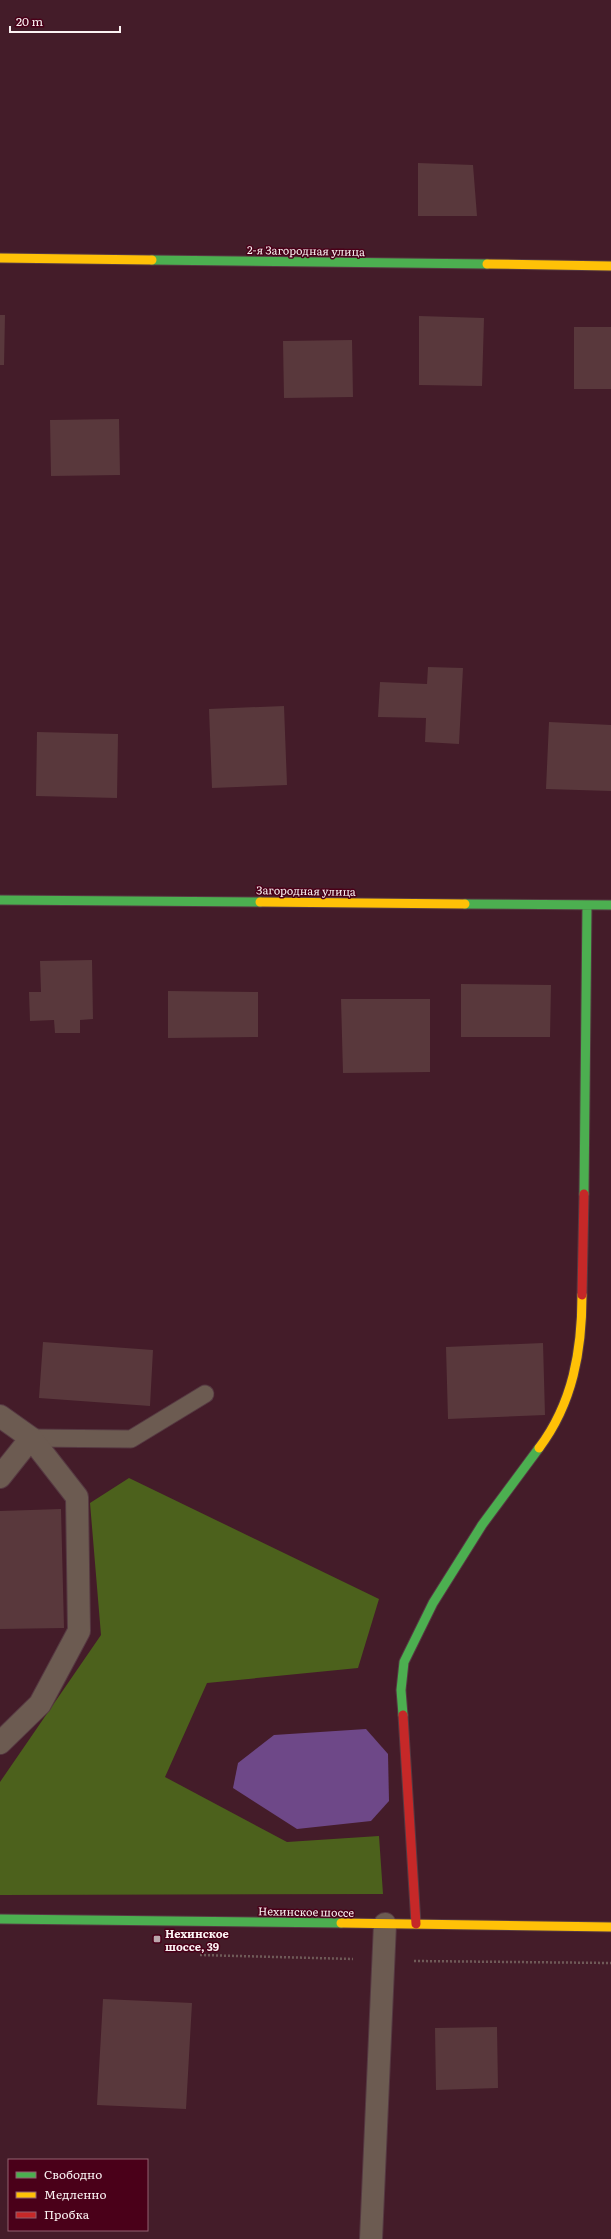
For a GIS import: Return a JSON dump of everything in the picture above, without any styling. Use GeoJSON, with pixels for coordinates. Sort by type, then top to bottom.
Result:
{"type":"FeatureCollection","features":[{"type":"Feature","properties":{"kind":"street","name":"2-я Загородная улица"},"geometry":{"type":"LineString","coordinates":[[0,258],[611,266]]}},
{"type":"Feature","properties":{"kind":"street","name":"Загородная улица"},"geometry":{"type":"LineString","coordinates":[[0,900],[611,905]]}},
{"type":"Feature","properties":{"kind":"street"},"geometry":{"type":"LineString","coordinates":[[416,1924],[401,1690],[404,1662],[433,1603],[478,1531],[549,1435],[564,1406],[574,1376],[582,1328],[587,905]]}},
{"type":"Feature","properties":{"kind":"street"},"geometry":{"type":"LineString","coordinates":[[0,1416],[31,1438],[77,1497],[79,1631],[40,1704],[0,1743]]}},
{"type":"Feature","properties":{"kind":"street"},"geometry":{"type":"LineString","coordinates":[[0,1477],[31,1438]]}},
{"type":"Feature","properties":{"kind":"street","name":"Нехинское шоссе"},"geometry":{"type":"LineString","coordinates":[[0,1919],[611,1927]]}},
{"type":"Feature","properties":{"kind":"street"},"geometry":{"type":"LineString","coordinates":[[370,2239],[385,1924]]}},
{"type":"Feature","properties":{"kind":"lane"},"geometry":{"type":"LineString","coordinates":[[31,1438],[130,1439],[205,1394]]}},
{"type":"Feature","properties":{"kind":"path"},"geometry":{"type":"LineString","coordinates":[[196,1954],[383,1960],[611,1963]]}},
{"type":"Feature","properties":{"kind":"green space"},"geometry":{"type":"Polygon","coordinates":[[[129,1478],[379,1599],[358,1668],[207,1683],[165,1777],[287,1842],[379,1836],[383,1894],[0,1895],[0,1782],[101,1635],[90,1503],[129,1478]]]}},
{"type":"Feature","properties":{"kind":"shaded area"},"geometry":{"type":"Polygon","coordinates":[[[366,1729],[388,1754],[389,1801],[371,1821],[297,1829],[233,1788],[238,1763],[274,1735],[366,1729]]]}},
{"type":"Feature","properties":{"kind":"building"},"geometry":{"type":"Polygon","coordinates":[[[418,163],[473,165],[477,216],[418,216],[418,163]]]}},
{"type":"Feature","properties":{"kind":"building"},"geometry":{"type":"Polygon","coordinates":[[[0,315],[5,315],[4,365],[0,365],[0,315]]]}},
{"type":"Feature","properties":{"kind":"building"},"geometry":{"type":"Polygon","coordinates":[[[419,316],[484,318],[482,386],[419,385],[419,316]]]}},
{"type":"Feature","properties":{"kind":"building"},"geometry":{"type":"Polygon","coordinates":[[[574,327],[611,327],[611,389],[574,389],[574,327]]]}},
{"type":"Feature","properties":{"kind":"building"},"geometry":{"type":"Polygon","coordinates":[[[352,340],[353,397],[284,398],[283,341],[352,340]]]}},
{"type":"Feature","properties":{"kind":"building"},"geometry":{"type":"Polygon","coordinates":[[[119,419],[120,475],[51,476],[50,420],[119,419]]]}},
{"type":"Feature","properties":{"kind":"building"},"geometry":{"type":"Polygon","coordinates":[[[428,667],[463,668],[459,744],[425,742],[426,718],[378,717],[380,682],[427,684],[428,667]]]}},
{"type":"Feature","properties":{"kind":"building"},"geometry":{"type":"Polygon","coordinates":[[[284,706],[287,785],[212,788],[209,709],[284,706]]]}},
{"type":"Feature","properties":{"kind":"building"},"geometry":{"type":"Polygon","coordinates":[[[549,722],[611,725],[611,791],[546,789],[549,722]]]}},
{"type":"Feature","properties":{"kind":"building"},"geometry":{"type":"Polygon","coordinates":[[[37,732],[118,734],[117,798],[36,796],[37,732]]]}},
{"type":"Feature","properties":{"kind":"building"},"geometry":{"type":"Polygon","coordinates":[[[92,960],[93,1019],[80,1020],[80,1033],[55,1033],[54,1020],[30,1021],[29,992],[41,992],[40,961],[92,960]]]}},
{"type":"Feature","properties":{"kind":"building"},"geometry":{"type":"Polygon","coordinates":[[[461,984],[551,985],[550,1037],[461,1037],[461,984]]]}},
{"type":"Feature","properties":{"kind":"building"},"geometry":{"type":"Polygon","coordinates":[[[168,991],[258,992],[258,1037],[168,1038],[168,991]]]}},
{"type":"Feature","properties":{"kind":"building"},"geometry":{"type":"Polygon","coordinates":[[[341,999],[430,999],[430,1072],[343,1073],[341,999]]]}},
{"type":"Feature","properties":{"kind":"building"},"geometry":{"type":"Polygon","coordinates":[[[43,1342],[153,1350],[150,1406],[39,1398],[43,1342]]]}},
{"type":"Feature","properties":{"kind":"building"},"geometry":{"type":"Polygon","coordinates":[[[543,1343],[545,1415],[448,1419],[446,1347],[543,1343]]]}},
{"type":"Feature","properties":{"kind":"building"},"geometry":{"type":"Polygon","coordinates":[[[61,1509],[64,1628],[0,1629],[0,1511],[61,1509]]]}},
{"type":"Feature","properties":{"kind":"building"},"geometry":{"type":"Polygon","coordinates":[[[103,1999],[192,2003],[186,2109],[97,2105],[103,1999]]]}},
{"type":"Feature","properties":{"kind":"building"},"geometry":{"type":"Polygon","coordinates":[[[497,2027],[498,2088],[436,2090],[435,2028],[497,2027]]]}},
{"type":"Feature","properties":{"kind":"traffic: fast"},"geometry":{"type":"LineString","coordinates":[[152,260],[487,264]]}},
{"type":"Feature","properties":{"kind":"traffic: fast"},"geometry":{"type":"LineString","coordinates":[[0,900],[260,902]]}},
{"type":"Feature","properties":{"kind":"traffic: fast"},"geometry":{"type":"LineString","coordinates":[[465,904],[611,905]]}},
{"type":"Feature","properties":{"kind":"traffic: fast"},"geometry":{"type":"LineString","coordinates":[[584,1194],[587,905]]}},
{"type":"Feature","properties":{"kind":"traffic: fast"},"geometry":{"type":"LineString","coordinates":[[403,1715],[401,1690],[404,1662],[433,1603],[482,1525],[539,1448]]}},
{"type":"Feature","properties":{"kind":"traffic: fast"},"geometry":{"type":"LineString","coordinates":[[0,1919],[341,1923]]}},
{"type":"Feature","properties":{"kind":"traffic: slow"},"geometry":{"type":"LineString","coordinates":[[0,258],[152,260]]}},
{"type":"Feature","properties":{"kind":"traffic: slow"},"geometry":{"type":"LineString","coordinates":[[487,264],[611,266]]}},
{"type":"Feature","properties":{"kind":"traffic: slow"},"geometry":{"type":"LineString","coordinates":[[260,902],[465,904]]}},
{"type":"Feature","properties":{"kind":"traffic: slow"},"geometry":{"type":"LineString","coordinates":[[539,1448],[551,1431],[568,1394],[580,1336],[582,1295]]}},
{"type":"Feature","properties":{"kind":"traffic: slow"},"geometry":{"type":"LineString","coordinates":[[341,1923],[611,1927]]}},
{"type":"Feature","properties":{"kind":"traffic: jam"},"geometry":{"type":"LineString","coordinates":[[582,1295],[584,1194]]}},
{"type":"Feature","properties":{"kind":"traffic: jam"},"geometry":{"type":"LineString","coordinates":[[403,1715],[416,1924]]}},
{"type":"Feature","properties":{"kind":"place","name":"Нехинское шоссе, 39"},"geometry":{"type":"Point","coordinates":[157,1939]}}]}
